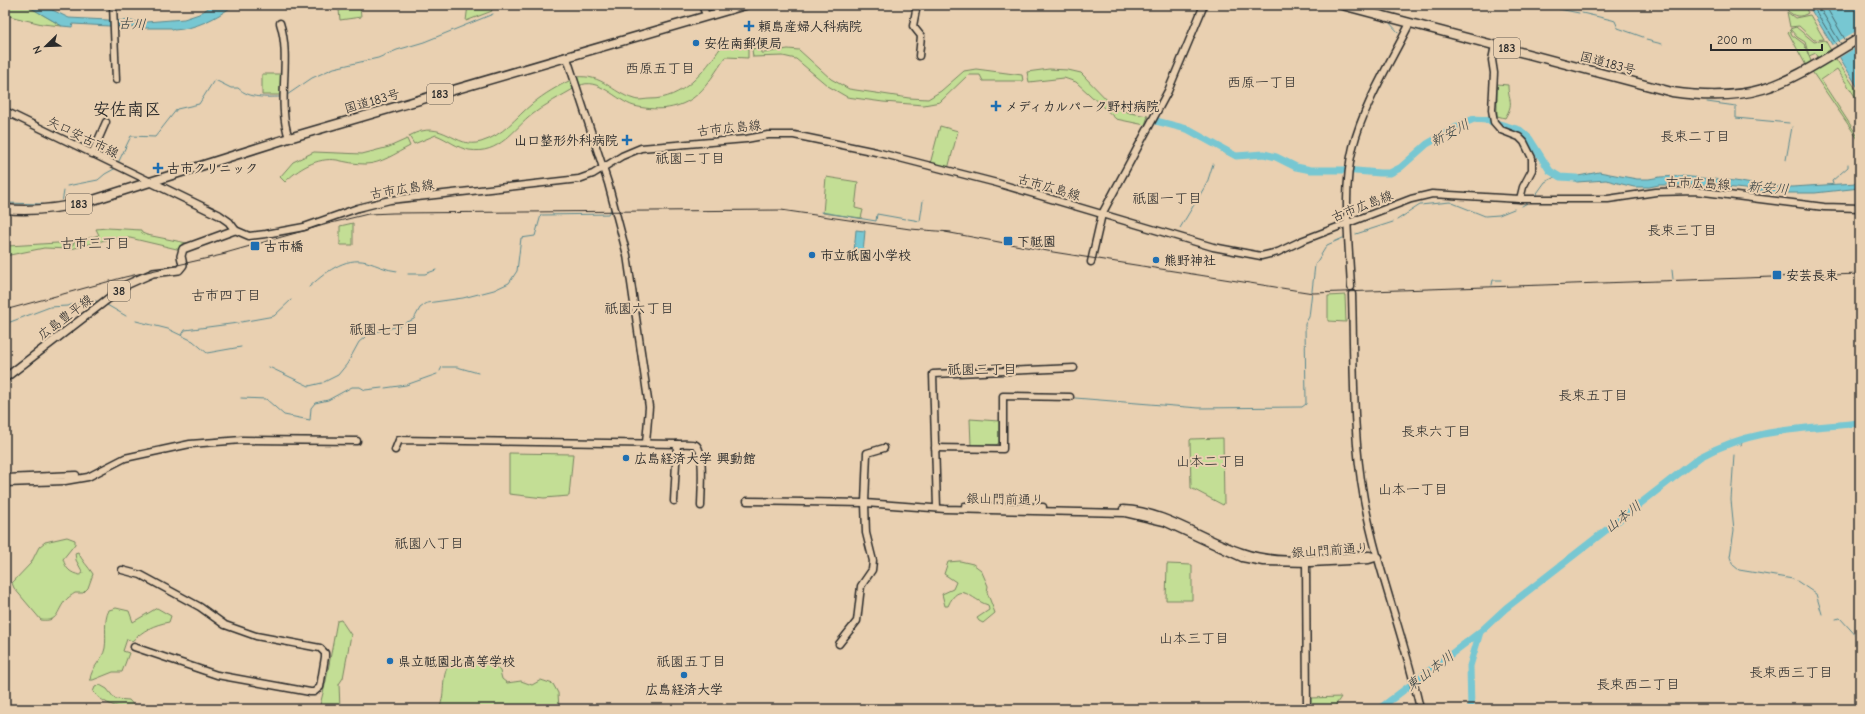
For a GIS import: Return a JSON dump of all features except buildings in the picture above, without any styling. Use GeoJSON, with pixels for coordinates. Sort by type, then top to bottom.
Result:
{"type":"FeatureCollection","features":[{"type":"Feature","properties":{"kind":"highway","name":"国道183号"},"geometry":{"type":"LineString","coordinates":[[5,209],[31,210],[61,208],[90,201],[289,138],[567,58],[731,6],[745,5]]}},
{"type":"Feature","properties":{"kind":"highway","name":"国道183号"},"geometry":{"type":"LineString","coordinates":[[1342,5],[1672,92],[1706,96],[1735,96],[1777,86],[1860,38]]}},
{"type":"Feature","properties":{"kind":"main road"},"geometry":{"type":"LineString","coordinates":[[151,182],[219,215],[229,222],[235,230]]}},
{"type":"Feature","properties":{"kind":"main road","name":"広島豊平線"},"geometry":{"type":"LineString","coordinates":[[5,378],[126,286],[153,273],[178,270],[182,266],[181,253],[187,247],[208,241],[235,230]]}},
{"type":"Feature","properties":{"kind":"street"},"geometry":{"type":"LineString","coordinates":[[113,5],[116,80]]}},
{"type":"Feature","properties":{"kind":"street"},"geometry":{"type":"LineString","coordinates":[[702,5],[706,15]]}},
{"type":"Feature","properties":{"kind":"street"},"geometry":{"type":"LineString","coordinates":[[916,5],[913,26],[921,36],[919,56]]}},
{"type":"Feature","properties":{"kind":"street"},"geometry":{"type":"LineString","coordinates":[[1091,262],[1102,214],[1168,91],[1204,5]]}},
{"type":"Feature","properties":{"kind":"street"},"geometry":{"type":"LineString","coordinates":[[280,23],[285,54],[283,119],[289,138]]}},
{"type":"Feature","properties":{"kind":"street"},"geometry":{"type":"LineString","coordinates":[[1410,23],[1364,115],[1353,148],[1349,174],[1348,222],[1359,467],[1364,500],[1420,709]]}},
{"type":"Feature","properties":{"kind":"street"},"geometry":{"type":"LineString","coordinates":[[1495,45],[1492,60],[1494,73],[1493,118],[1496,126],[1519,137],[1524,142],[1532,158],[1532,170],[1522,187],[1520,199]]}},
{"type":"Feature","properties":{"kind":"street"},"geometry":{"type":"LineString","coordinates":[[567,58],[613,200],[630,275],[649,407],[646,443]]}},
{"type":"Feature","properties":{"kind":"street","name":"矢口安古市線"},"geometry":{"type":"LineString","coordinates":[[5,111],[151,182]]}},
{"type":"Feature","properties":{"kind":"street"},"geometry":{"type":"LineString","coordinates":[[92,154],[106,122]]}},
{"type":"Feature","properties":{"kind":"street","name":"古市広島線"},"geometry":{"type":"LineString","coordinates":[[235,230],[249,236],[266,234],[304,227],[358,208],[390,200],[579,179],[587,177],[622,156],[641,148],[746,139],[768,135],[794,135],[877,152],[997,183],[1213,247],[1261,256],[1278,252],[1348,222],[1411,199],[1432,194],[1520,199],[1608,199],[1637,196],[1656,192],[1696,192],[1824,207],[1860,208]]}},
{"type":"Feature","properties":{"kind":"street"},"geometry":{"type":"LineString","coordinates":[[937,508],[934,374],[1074,368]]}},
{"type":"Feature","properties":{"kind":"street"},"geometry":{"type":"LineString","coordinates":[[935,448],[1003,449],[1003,396],[1070,397]]}},
{"type":"Feature","properties":{"kind":"street"},"geometry":{"type":"LineString","coordinates":[[5,483],[65,480],[88,477],[125,458],[190,444],[242,440],[358,441]]}},
{"type":"Feature","properties":{"kind":"street"},"geometry":{"type":"LineString","coordinates":[[395,450],[399,440],[695,445],[698,448],[701,459],[701,506]]}},
{"type":"Feature","properties":{"kind":"street"},"geometry":{"type":"LineString","coordinates":[[674,501],[677,444]]}},
{"type":"Feature","properties":{"kind":"street"},"geometry":{"type":"LineString","coordinates":[[839,644],[857,620],[860,590],[872,570],[873,561],[866,533],[865,503],[867,453],[884,448]]}},
{"type":"Feature","properties":{"kind":"street"},"geometry":{"type":"LineString","coordinates":[[5,478],[94,474]]}},
{"type":"Feature","properties":{"kind":"street","name":"銀山門前通り"},"geometry":{"type":"LineString","coordinates":[[747,501],[865,503],[945,509],[1114,513],[1139,515],[1164,522],[1242,558],[1276,563],[1306,563],[1369,560],[1379,557]]}},
{"type":"Feature","properties":{"kind":"street","name":"銀山門前通り"},"geometry":{"type":"LineString","coordinates":[[937,508],[945,505],[1138,511],[1163,517],[1242,552],[1262,557],[1306,558],[1369,555],[1379,557]]}},
{"type":"Feature","properties":{"kind":"street"},"geometry":{"type":"LineString","coordinates":[[1306,563],[1308,709]]}},
{"type":"Feature","properties":{"kind":"street"},"geometry":{"type":"LineString","coordinates":[[122,570],[133,571],[200,607],[225,624],[256,636],[320,648],[325,653],[325,657],[320,687],[314,692],[310,692],[217,675],[134,647]]}},
{"type":"Feature","properties":{"kind":"green space"},"geometry":{"type":"Polygon","coordinates":[[[12,5],[26,5],[62,26],[42,24],[5,15],[5,7],[12,5]]]}},
{"type":"Feature","properties":{"kind":"green space"},"geometry":{"type":"Polygon","coordinates":[[[468,5],[490,5],[492,11],[466,21],[468,5]]]}},
{"type":"Feature","properties":{"kind":"green space"},"geometry":{"type":"Polygon","coordinates":[[[1789,5],[1793,5],[1795,7],[1804,5],[1808,13],[1802,16],[1792,14],[1787,10],[1789,5]]]}},
{"type":"Feature","properties":{"kind":"green space"},"geometry":{"type":"Polygon","coordinates":[[[360,6],[361,17],[340,20],[339,10],[360,6]]]}},
{"type":"Feature","properties":{"kind":"green space"},"geometry":{"type":"Polygon","coordinates":[[[1787,12],[1795,18],[1810,15],[1824,39],[1814,40],[1799,26],[1790,27],[1787,12]]]}},
{"type":"Feature","properties":{"kind":"green space"},"geometry":{"type":"Polygon","coordinates":[[[1796,27],[1814,42],[1825,40],[1833,54],[1820,61],[1816,53],[1809,56],[1805,42],[1797,37],[1790,29],[1796,27]]]}},
{"type":"Feature","properties":{"kind":"green space"},"geometry":{"type":"Polygon","coordinates":[[[1790,30],[1792,35],[1804,44],[1813,66],[1808,69],[1788,32],[1790,30]]]}},
{"type":"Feature","properties":{"kind":"green space"},"geometry":{"type":"Polygon","coordinates":[[[727,45],[748,47],[748,58],[726,57],[698,94],[680,105],[672,107],[650,109],[634,106],[607,90],[593,84],[579,86],[575,77],[593,78],[636,100],[662,98],[673,94],[692,82],[707,66],[721,47],[727,45]]]}},
{"type":"Feature","properties":{"kind":"green space"},"geometry":{"type":"Polygon","coordinates":[[[761,47],[762,53],[788,49],[799,50],[831,79],[849,89],[909,98],[928,99],[941,91],[964,71],[976,69],[1022,75],[1023,81],[983,81],[980,75],[968,75],[940,102],[924,105],[883,102],[847,97],[828,86],[796,59],[783,56],[753,57],[752,49],[761,47]]]}},
{"type":"Feature","properties":{"kind":"green space"},"geometry":{"type":"Polygon","coordinates":[[[1834,56],[1860,95],[1860,104],[1837,69],[1821,80],[1857,135],[1860,133],[1860,142],[1811,70],[1834,56]]]}},
{"type":"Feature","properties":{"kind":"green space"},"geometry":{"type":"Polygon","coordinates":[[[1049,69],[1068,70],[1081,73],[1113,106],[1130,113],[1148,116],[1145,125],[1116,119],[1076,82],[1064,78],[1029,82],[1027,72],[1049,69]]]}},
{"type":"Feature","properties":{"kind":"green space"},"geometry":{"type":"Polygon","coordinates":[[[262,74],[281,74],[280,95],[262,95],[262,74]]]}},
{"type":"Feature","properties":{"kind":"green space"},"geometry":{"type":"Polygon","coordinates":[[[571,80],[575,88],[538,110],[505,140],[489,149],[480,151],[465,149],[436,135],[414,144],[409,136],[421,131],[431,130],[440,132],[463,142],[481,142],[503,131],[537,100],[551,90],[571,80]]]}},
{"type":"Feature","properties":{"kind":"green space"},"geometry":{"type":"Polygon","coordinates":[[[1497,84],[1508,85],[1510,108],[1505,118],[1497,116],[1497,84]]]}},
{"type":"Feature","properties":{"kind":"green space"},"geometry":{"type":"Polygon","coordinates":[[[940,126],[958,131],[948,169],[930,164],[940,126]]]}},
{"type":"Feature","properties":{"kind":"green space"},"geometry":{"type":"Polygon","coordinates":[[[407,139],[410,146],[388,158],[371,164],[351,163],[337,160],[322,160],[308,165],[285,182],[280,177],[293,162],[314,152],[362,154],[389,147],[407,139]]]}},
{"type":"Feature","properties":{"kind":"green space"},"geometry":{"type":"Polygon","coordinates":[[[826,177],[858,182],[855,208],[863,210],[861,218],[823,213],[826,177]]]}},
{"type":"Feature","properties":{"kind":"green space"},"geometry":{"type":"Polygon","coordinates":[[[353,223],[353,245],[340,245],[340,226],[353,223]]]}},
{"type":"Feature","properties":{"kind":"green space"},"geometry":{"type":"Polygon","coordinates":[[[107,228],[141,230],[142,233],[147,235],[187,243],[181,250],[130,238],[113,238],[71,249],[44,248],[5,256],[5,249],[8,246],[57,243],[73,245],[73,243],[99,235],[96,229],[107,228]]]}},
{"type":"Feature","properties":{"kind":"green space"},"geometry":{"type":"Polygon","coordinates":[[[1345,295],[1346,322],[1328,321],[1328,296],[1345,295]]]}},
{"type":"Feature","properties":{"kind":"green space"},"geometry":{"type":"Polygon","coordinates":[[[970,419],[999,421],[999,443],[996,445],[971,445],[970,419]]]}},
{"type":"Feature","properties":{"kind":"green space"},"geometry":{"type":"Polygon","coordinates":[[[1223,438],[1223,505],[1191,488],[1190,440],[1223,438]]]}},
{"type":"Feature","properties":{"kind":"green space"},"geometry":{"type":"Polygon","coordinates":[[[509,453],[573,454],[569,496],[544,498],[509,494],[509,453]]]}},
{"type":"Feature","properties":{"kind":"green space"},"geometry":{"type":"Polygon","coordinates":[[[67,537],[75,540],[75,544],[63,559],[67,568],[71,572],[80,575],[83,573],[76,560],[75,553],[78,552],[93,574],[88,588],[83,593],[75,593],[68,598],[54,618],[41,620],[14,588],[12,583],[31,563],[39,547],[45,542],[67,537]]]}},
{"type":"Feature","properties":{"kind":"green space"},"geometry":{"type":"Polygon","coordinates":[[[960,561],[973,564],[981,570],[988,586],[987,592],[995,613],[983,623],[977,618],[989,610],[988,605],[966,594],[961,592],[957,594],[952,598],[948,606],[945,606],[942,594],[953,589],[956,582],[944,574],[948,562],[960,561]]]}},
{"type":"Feature","properties":{"kind":"green space"},"geometry":{"type":"Polygon","coordinates":[[[1167,564],[1192,565],[1192,600],[1166,600],[1167,564]]]}},
{"type":"Feature","properties":{"kind":"green space"},"geometry":{"type":"Polygon","coordinates":[[[116,608],[129,611],[133,622],[157,608],[171,616],[169,622],[149,628],[132,641],[127,639],[123,651],[129,653],[122,672],[113,672],[90,680],[92,671],[104,652],[106,643],[107,615],[109,610],[116,608]]]}},
{"type":"Feature","properties":{"kind":"green space"},"geometry":{"type":"Polygon","coordinates":[[[341,620],[351,635],[343,678],[339,684],[340,709],[319,709],[326,681],[337,621],[341,620]]]}},
{"type":"Feature","properties":{"kind":"green space"},"geometry":{"type":"Polygon","coordinates":[[[461,658],[469,661],[487,658],[500,671],[502,679],[507,683],[521,681],[532,685],[541,680],[553,684],[558,693],[559,709],[439,709],[443,696],[444,678],[448,665],[452,659],[461,658]]]}},
{"type":"Feature","properties":{"kind":"green space"},"geometry":{"type":"Polygon","coordinates":[[[100,685],[107,689],[115,699],[129,700],[137,709],[119,707],[103,700],[93,692],[95,687],[100,685]]]}},
{"type":"Feature","properties":{"kind":"green space"},"geometry":{"type":"Polygon","coordinates":[[[1341,697],[1333,709],[1310,709],[1310,698],[1341,697]]]}},
{"type":"Feature","properties":{"kind":"water","name":"古川"},"geometry":{"type":"Polygon","coordinates":[[[26,5],[42,5],[69,18],[146,22],[184,19],[199,14],[213,5],[234,5],[206,22],[190,28],[174,30],[171,28],[73,24],[72,27],[62,26],[26,5]]]}},
{"type":"Feature","properties":{"kind":"water"},"geometry":{"type":"Polygon","coordinates":[[[1808,5],[1860,5],[1860,91],[1808,5]]]}},
{"type":"Feature","properties":{"kind":"water"},"geometry":{"type":"Polygon","coordinates":[[[1599,172],[1637,179],[1680,176],[1735,181],[1763,186],[1792,187],[1856,183],[1860,180],[1860,188],[1815,193],[1782,193],[1707,185],[1659,185],[1634,187],[1606,180],[1577,182],[1568,178],[1599,172]]]}},
{"type":"Feature","properties":{"kind":"water"},"geometry":{"type":"Polygon","coordinates":[[[856,230],[865,231],[863,253],[854,252],[856,230]]]}},
{"type":"Feature","properties":{"kind":"pier"},"geometry":{"type":"Polygon","coordinates":[[[1860,29],[1860,45],[1837,59],[1830,46],[1860,29]]]}},
{"type":"Feature","properties":{"kind":"waterway"},"geometry":{"type":"LineString","coordinates":[[1370,5],[1376,9]]}},
{"type":"Feature","properties":{"kind":"waterway"},"geometry":{"type":"LineString","coordinates":[[1558,5],[1559,9],[1579,13]]}},
{"type":"Feature","properties":{"kind":"waterway"},"geometry":{"type":"LineString","coordinates":[[1582,13],[1615,21],[1618,28],[1643,37]]}},
{"type":"Feature","properties":{"kind":"waterway"},"geometry":{"type":"LineString","coordinates":[[287,95],[312,78],[334,68],[378,58],[397,50],[424,42],[493,14]]}},
{"type":"Feature","properties":{"kind":"waterway"},"geometry":{"type":"LineString","coordinates":[[1388,21],[1398,32]]}},
{"type":"Feature","properties":{"kind":"waterway"},"geometry":{"type":"LineString","coordinates":[[1646,40],[1662,44]]}},
{"type":"Feature","properties":{"kind":"waterway"},"geometry":{"type":"LineString","coordinates":[[215,80],[231,88],[238,88],[253,96],[280,97]]}},
{"type":"Feature","properties":{"kind":"waterway"},"geometry":{"type":"LineString","coordinates":[[118,163],[131,136],[155,137],[177,109],[199,104],[213,82]]}},
{"type":"Feature","properties":{"kind":"waterway"},"geometry":{"type":"LineString","coordinates":[[1707,102],[1736,106],[1736,118],[1789,123]]}},
{"type":"Feature","properties":{"kind":"waterway","name":"新安川"},"geometry":{"type":"LineString","coordinates":[[1156,121],[1187,129],[1236,156],[1264,154],[1276,157],[1296,167],[1311,170],[1344,170],[1390,173],[1400,168],[1427,144],[1462,124],[1474,119],[1486,120],[1520,130],[1529,138],[1550,171],[1560,177],[1576,178]]}},
{"type":"Feature","properties":{"kind":"waterway"},"geometry":{"type":"LineString","coordinates":[[1786,160],[1792,127]]}},
{"type":"Feature","properties":{"kind":"waterway"},"geometry":{"type":"LineString","coordinates":[[1180,228],[1207,183],[1213,164]]}},
{"type":"Feature","properties":{"kind":"waterway"},"geometry":{"type":"LineString","coordinates":[[1833,184],[1832,181],[1848,167],[1848,164]]}},
{"type":"Feature","properties":{"kind":"waterway"},"geometry":{"type":"LineString","coordinates":[[67,186],[98,180],[116,168]]}},
{"type":"Feature","properties":{"kind":"waterway"},"geometry":{"type":"LineString","coordinates":[[1535,196],[1545,182],[1557,176]]}},
{"type":"Feature","properties":{"kind":"waterway"},"geometry":{"type":"LineString","coordinates":[[50,204],[62,203],[64,191]]}},
{"type":"Feature","properties":{"kind":"waterway"},"geometry":{"type":"LineString","coordinates":[[908,219],[920,221],[923,201]]}},
{"type":"Feature","properties":{"kind":"waterway"},"geometry":{"type":"LineString","coordinates":[[1397,220],[1420,205],[1450,202],[1485,216],[1499,215],[1514,209]]}},
{"type":"Feature","properties":{"kind":"waterway"},"geometry":{"type":"LineString","coordinates":[[1522,206],[1529,202]]}},
{"type":"Feature","properties":{"kind":"waterway"},"geometry":{"type":"LineString","coordinates":[[5,203],[42,204]]}},
{"type":"Feature","properties":{"kind":"waterway"},"geometry":{"type":"LineString","coordinates":[[324,382],[338,375],[347,364],[359,342],[370,333],[399,326],[414,319],[420,308],[427,303],[463,298],[494,290],[509,283],[517,271],[521,238],[535,236],[541,215],[608,214],[612,208]]}},
{"type":"Feature","properties":{"kind":"waterway"},"geometry":{"type":"LineString","coordinates":[[821,212],[876,221],[877,214],[905,219]]}},
{"type":"Feature","properties":{"kind":"waterway"},"geometry":{"type":"LineString","coordinates":[[1356,234],[1393,222]]}},
{"type":"Feature","properties":{"kind":"waterway"},"geometry":{"type":"LineString","coordinates":[[1075,398],[1199,408],[1302,407],[1306,404],[1305,324],[1309,317],[1315,265],[1327,245],[1343,238]]}},
{"type":"Feature","properties":{"kind":"waterway"},"geometry":{"type":"LineString","coordinates":[[309,287],[335,267],[350,262],[367,262],[385,269],[397,271]]}},
{"type":"Feature","properties":{"kind":"waterway"},"geometry":{"type":"LineString","coordinates":[[408,274],[425,274],[436,270]]}},
{"type":"Feature","properties":{"kind":"waterway"},"geometry":{"type":"LineString","coordinates":[[1672,270],[1673,279]]}},
{"type":"Feature","properties":{"kind":"waterway"},"geometry":{"type":"LineString","coordinates":[[1492,285],[1493,280],[1501,280]]}},
{"type":"Feature","properties":{"kind":"waterway"},"geometry":{"type":"LineString","coordinates":[[5,324],[50,307],[67,306],[91,300],[100,302]]}},
{"type":"Feature","properties":{"kind":"waterway"},"geometry":{"type":"LineString","coordinates":[[241,322],[274,316],[291,300]]}},
{"type":"Feature","properties":{"kind":"waterway"},"geometry":{"type":"LineString","coordinates":[[107,305],[126,316]]}},
{"type":"Feature","properties":{"kind":"waterway"},"geometry":{"type":"LineString","coordinates":[[136,321],[168,329],[193,341],[207,353],[241,347]]}},
{"type":"Feature","properties":{"kind":"waterway"},"geometry":{"type":"LineString","coordinates":[[182,335],[185,330],[238,323]]}},
{"type":"Feature","properties":{"kind":"waterway"},"geometry":{"type":"LineString","coordinates":[[269,367],[309,386],[322,383]]}},
{"type":"Feature","properties":{"kind":"waterway"},"geometry":{"type":"LineString","coordinates":[[440,371],[442,367],[457,367],[478,373]]}},
{"type":"Feature","properties":{"kind":"waterway"},"geometry":{"type":"LineString","coordinates":[[385,388],[406,385],[437,374]]}},
{"type":"Feature","properties":{"kind":"waterway"},"geometry":{"type":"LineString","coordinates":[[241,398],[266,399],[284,415],[310,420],[311,408],[315,403],[328,400],[352,387],[360,387],[365,390],[382,388]]}},
{"type":"Feature","properties":{"kind":"waterway","name":"山本川"},"geometry":{"type":"LineString","coordinates":[[1379,709],[1480,632],[1506,608],[1700,457],[1719,447],[1758,435],[1778,431],[1860,423]]}},
{"type":"Feature","properties":{"kind":"waterway","name":"山本川"},"geometry":{"type":"LineString","coordinates":[[1741,445],[1744,439]]}},
{"type":"Feature","properties":{"kind":"waterway"},"geometry":{"type":"LineString","coordinates":[[1734,455],[1731,500],[1734,530],[1730,557],[1733,565],[1739,570],[1793,579]]}},
{"type":"Feature","properties":{"kind":"waterway"},"geometry":{"type":"LineString","coordinates":[[1797,581],[1816,594],[1822,614]]}},
{"type":"Feature","properties":{"kind":"waterway"},"geometry":{"type":"LineString","coordinates":[[1836,619],[1840,618],[1860,640]]}},
{"type":"Feature","properties":{"kind":"waterway","name":"山本川"},"geometry":{"type":"LineString","coordinates":[[1471,709],[1470,666],[1480,632]]}},
{"type":"Feature","properties":{"kind":"railway"},"geometry":{"type":"LineString","coordinates":[[222,254],[368,214],[393,213],[781,210],[910,229],[951,232]]}},
{"type":"Feature","properties":{"kind":"railway"},"geometry":{"type":"LineString","coordinates":[[945,232],[1053,252],[1313,293],[1860,274]]}},
{"type":"Feature","properties":{"kind":"railway"},"geometry":{"type":"LineString","coordinates":[[5,310],[125,277],[226,254]]}},
{"type":"Feature","properties":{"kind":"place","name":"頼島産婦人科病院"},"geometry":{"type":"Point","coordinates":[749,26]}},
{"type":"Feature","properties":{"kind":"place","name":"安佐南郵便局"},"geometry":{"type":"Point","coordinates":[696,43]}},
{"type":"Feature","properties":{"kind":"place","name":"メディカルパーク野村病院"},"geometry":{"type":"Point","coordinates":[996,106]}},
{"type":"Feature","properties":{"kind":"place","name":"山口整形外科病院"},"geometry":{"type":"Point","coordinates":[627,140]}},
{"type":"Feature","properties":{"kind":"place","name":"古市クリニック"},"geometry":{"type":"Point","coordinates":[158,168]}},
{"type":"Feature","properties":{"kind":"place","name":"下祗園"},"geometry":{"type":"Point","coordinates":[1008,241]}},
{"type":"Feature","properties":{"kind":"place","name":"古市橋"},"geometry":{"type":"Point","coordinates":[255,246]}},
{"type":"Feature","properties":{"kind":"place","name":"市立祇園小学校"},"geometry":{"type":"Point","coordinates":[812,255]}},
{"type":"Feature","properties":{"kind":"place","name":"熊野神社"},"geometry":{"type":"Point","coordinates":[1156,260]}},
{"type":"Feature","properties":{"kind":"place","name":"安芸長束"},"geometry":{"type":"Point","coordinates":[1777,275]}},
{"type":"Feature","properties":{"kind":"place","name":"広島経済大学 興動館"},"geometry":{"type":"Point","coordinates":[626,458]}},
{"type":"Feature","properties":{"kind":"place","name":"県立祗園北高等学校"},"geometry":{"type":"Point","coordinates":[390,661]}},
{"type":"Feature","properties":{"kind":"place","name":"広島経済大学"},"geometry":{"type":"Point","coordinates":[684,675]}},
{"type":"Feature","properties":{"kind":"district","name":"西原五丁目"},"geometry":{"type":"Point","coordinates":[660,68]}},
{"type":"Feature","properties":{"kind":"district","name":"西原一丁目"},"geometry":{"type":"Point","coordinates":[1262,82]}},
{"type":"Feature","properties":{"kind":"district","name":"安佐南区"},"geometry":{"type":"Point","coordinates":[127,109]}},
{"type":"Feature","properties":{"kind":"district","name":"長束二丁目"},"geometry":{"type":"Point","coordinates":[1695,136]}},
{"type":"Feature","properties":{"kind":"district","name":"祇園二丁目"},"geometry":{"type":"Point","coordinates":[690,158]}},
{"type":"Feature","properties":{"kind":"district","name":"祇園一丁目"},"geometry":{"type":"Point","coordinates":[1167,198]}},
{"type":"Feature","properties":{"kind":"district","name":"長束三丁目"},"geometry":{"type":"Point","coordinates":[1682,230]}},
{"type":"Feature","properties":{"kind":"district","name":"古市三丁目"},"geometry":{"type":"Point","coordinates":[95,243]}},
{"type":"Feature","properties":{"kind":"district","name":"古市四丁目"},"geometry":{"type":"Point","coordinates":[226,295]}},
{"type":"Feature","properties":{"kind":"district","name":"祇園六丁目"},"geometry":{"type":"Point","coordinates":[639,308]}},
{"type":"Feature","properties":{"kind":"district","name":"祇園七丁目"},"geometry":{"type":"Point","coordinates":[384,329]}},
{"type":"Feature","properties":{"kind":"district","name":"祇園三丁目"},"geometry":{"type":"Point","coordinates":[982,369]}},
{"type":"Feature","properties":{"kind":"district","name":"長束五丁目"},"geometry":{"type":"Point","coordinates":[1593,395]}},
{"type":"Feature","properties":{"kind":"district","name":"長束六丁目"},"geometry":{"type":"Point","coordinates":[1436,431]}},
{"type":"Feature","properties":{"kind":"district","name":"山本二丁目"},"geometry":{"type":"Point","coordinates":[1211,461]}},
{"type":"Feature","properties":{"kind":"district","name":"山本一丁目"},"geometry":{"type":"Point","coordinates":[1413,489]}},
{"type":"Feature","properties":{"kind":"district","name":"祇園八丁目"},"geometry":{"type":"Point","coordinates":[429,543]}},
{"type":"Feature","properties":{"kind":"district","name":"山本三丁目"},"geometry":{"type":"Point","coordinates":[1194,638]}},
{"type":"Feature","properties":{"kind":"district","name":"祇園五丁目"},"geometry":{"type":"Point","coordinates":[691,661]}},
{"type":"Feature","properties":{"kind":"district","name":"長束西三丁目"},"geometry":{"type":"Point","coordinates":[1791,672]}},
{"type":"Feature","properties":{"kind":"district","name":"長束西二丁目"},"geometry":{"type":"Point","coordinates":[1638,684]}},
{"type":"Feature","properties":{"kind":"water label","name":"東山本川"},"geometry":{"type":"Point","coordinates":[1430,671]}}]}
